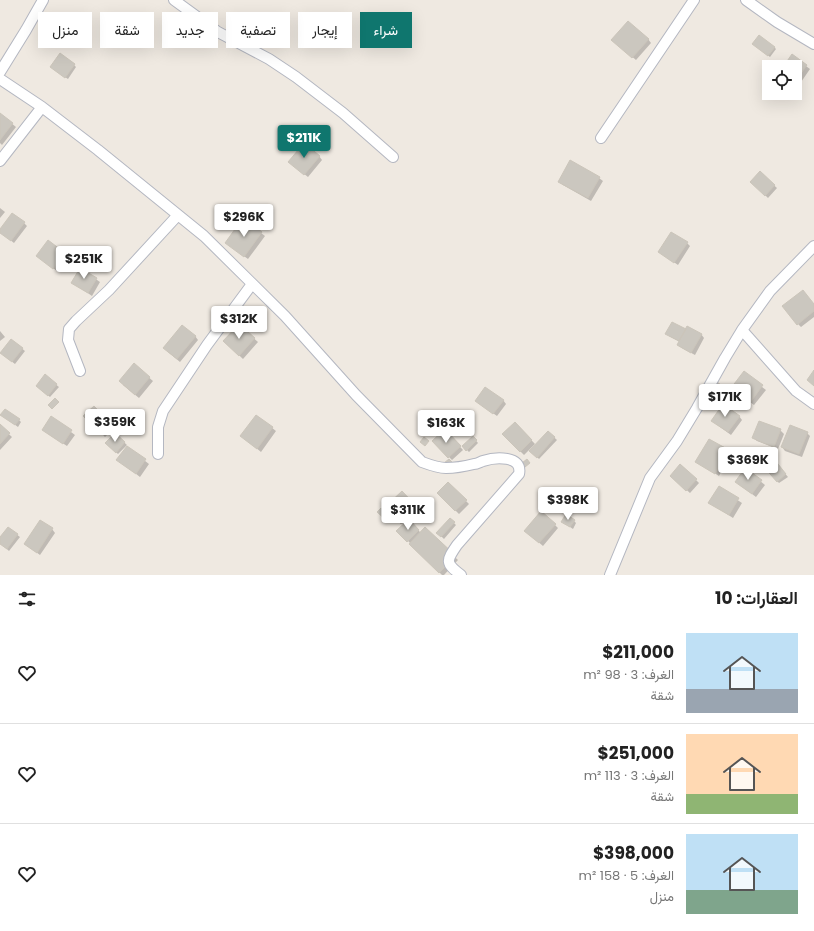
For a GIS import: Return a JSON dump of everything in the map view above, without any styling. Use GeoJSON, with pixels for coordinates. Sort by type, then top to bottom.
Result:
{"type":"FeatureCollection","features":[{"type":"Feature","properties":{"kind":"street"},"geometry":{"type":"LineString","coordinates":[[0,72],[26,30],[42,0]]}},
{"type":"Feature","properties":{"kind":"street"},"geometry":{"type":"LineString","coordinates":[[174,0],[218,32],[269,59],[296,77],[343,113],[393,157]]}},
{"type":"Feature","properties":{"kind":"street"},"geometry":{"type":"LineString","coordinates":[[601,138],[694,0]]}},
{"type":"Feature","properties":{"kind":"street"},"geometry":{"type":"LineString","coordinates":[[746,0],[777,22],[814,44]]}},
{"type":"Feature","properties":{"kind":"street"},"geometry":{"type":"LineString","coordinates":[[0,80],[42,107],[98,150],[204,236],[285,316],[356,395],[422,462],[433,466],[446,468],[505,458],[514,461],[519,465],[520,469],[518,474],[457,545],[448,558],[451,568],[461,575]]}},
{"type":"Feature","properties":{"kind":"street"},"geometry":{"type":"LineString","coordinates":[[0,161],[42,107]]}},
{"type":"Feature","properties":{"kind":"street"},"geometry":{"type":"LineString","coordinates":[[80,371],[68,340],[70,329],[76,321],[109,290],[178,215]]}},
{"type":"Feature","properties":{"kind":"street"},"geometry":{"type":"LineString","coordinates":[[610,575],[650,478],[677,441],[742,330],[770,292],[814,246]]}},
{"type":"Feature","properties":{"kind":"street"},"geometry":{"type":"LineString","coordinates":[[158,454],[158,427],[163,411],[207,345],[252,284]]}},
{"type":"Feature","properties":{"kind":"street"},"geometry":{"type":"LineString","coordinates":[[742,330],[796,391],[814,404]]}},
{"type":"Feature","properties":{"kind":"building"},"geometry":{"type":"Polygon","coordinates":[[[628,21],[649,39],[632,58],[611,40],[628,21]]]}},
{"type":"Feature","properties":{"kind":"building"},"geometry":{"type":"Polygon","coordinates":[[[759,35],[775,47],[768,56],[752,44],[759,35]]]}},
{"type":"Feature","properties":{"kind":"building"},"geometry":{"type":"Polygon","coordinates":[[[60,53],[75,64],[65,78],[50,67],[60,53]]]}},
{"type":"Feature","properties":{"kind":"building"},"geometry":{"type":"Polygon","coordinates":[[[792,54],[800,60],[788,60],[792,54]]]}},
{"type":"Feature","properties":{"kind":"building"},"geometry":{"type":"Polygon","coordinates":[[[802,61],[807,65],[802,72],[802,61]]]}},
{"type":"Feature","properties":{"kind":"building"},"geometry":{"type":"Polygon","coordinates":[[[0,113],[13,123],[0,140],[0,113]]]}},
{"type":"Feature","properties":{"kind":"building"},"geometry":{"type":"Polygon","coordinates":[[[304,143],[320,156],[304,175],[288,162],[304,143]]]}},
{"type":"Feature","properties":{"kind":"building"},"geometry":{"type":"Polygon","coordinates":[[[570,160],[600,177],[588,198],[558,182],[570,160]]]}},
{"type":"Feature","properties":{"kind":"building"},"geometry":{"type":"Polygon","coordinates":[[[760,171],[775,185],[765,196],[750,182],[760,171]]]}},
{"type":"Feature","properties":{"kind":"building"},"geometry":{"type":"Polygon","coordinates":[[[12,213],[25,222],[11,241],[0,233],[0,229],[12,213]]]}},
{"type":"Feature","properties":{"kind":"building"},"geometry":{"type":"Polygon","coordinates":[[[243,218],[262,232],[244,257],[225,243],[243,218]]]}},
{"type":"Feature","properties":{"kind":"building"},"geometry":{"type":"Polygon","coordinates":[[[671,232],[688,242],[674,263],[658,252],[671,232]]]}},
{"type":"Feature","properties":{"kind":"building"},"geometry":{"type":"Polygon","coordinates":[[[48,240],[65,253],[53,269],[36,256],[48,240]]]}},
{"type":"Feature","properties":{"kind":"building"},"geometry":{"type":"Polygon","coordinates":[[[80,268],[97,278],[88,293],[71,283],[80,268]]]}},
{"type":"Feature","properties":{"kind":"building"},"geometry":{"type":"Polygon","coordinates":[[[803,290],[814,304],[814,311],[797,325],[782,306],[803,290]]]}},
{"type":"Feature","properties":{"kind":"building"},"geometry":{"type":"Polygon","coordinates":[[[672,322],[686,329],[679,341],[665,334],[672,322]]]}},
{"type":"Feature","properties":{"kind":"building"},"geometry":{"type":"Polygon","coordinates":[[[239,324],[255,338],[239,356],[223,341],[239,324]]]}},
{"type":"Feature","properties":{"kind":"building"},"geometry":{"type":"Polygon","coordinates":[[[182,325],[196,336],[177,359],[163,348],[182,325]]]}},
{"type":"Feature","properties":{"kind":"building"},"geometry":{"type":"Polygon","coordinates":[[[687,326],[702,334],[691,353],[677,345],[687,326]]]}},
{"type":"Feature","properties":{"kind":"building"},"geometry":{"type":"Polygon","coordinates":[[[11,339],[23,348],[12,362],[0,353],[11,339]]]}},
{"type":"Feature","properties":{"kind":"building"},"geometry":{"type":"Polygon","coordinates":[[[134,363],[150,377],[135,395],[119,381],[134,363]]]}},
{"type":"Feature","properties":{"kind":"building"},"geometry":{"type":"Polygon","coordinates":[[[814,370],[814,386],[807,380],[814,370]]]}},
{"type":"Feature","properties":{"kind":"building"},"geometry":{"type":"Polygon","coordinates":[[[744,371],[763,385],[750,403],[731,388],[744,371]]]}},
{"type":"Feature","properties":{"kind":"building"},"geometry":{"type":"Polygon","coordinates":[[[45,374],[57,384],[48,396],[36,386],[45,374]]]}},
{"type":"Feature","properties":{"kind":"building"},"geometry":{"type":"Polygon","coordinates":[[[717,382],[721,385],[716,391],[712,388],[717,382]]]}},
{"type":"Feature","properties":{"kind":"building"},"geometry":{"type":"Polygon","coordinates":[[[485,387],[504,400],[493,414],[475,401],[485,387]]]}},
{"type":"Feature","properties":{"kind":"building"},"geometry":{"type":"Polygon","coordinates":[[[55,398],[59,402],[52,409],[48,405],[55,398]]]}},
{"type":"Feature","properties":{"kind":"building"},"geometry":{"type":"Polygon","coordinates":[[[723,404],[740,416],[728,432],[711,421],[723,404]]]}},
{"type":"Feature","properties":{"kind":"building"},"geometry":{"type":"Polygon","coordinates":[[[94,406],[111,424],[101,434],[83,416],[94,406]]]}},
{"type":"Feature","properties":{"kind":"building"},"geometry":{"type":"Polygon","coordinates":[[[5,409],[20,419],[15,425],[0,415],[5,409]]]}},
{"type":"Feature","properties":{"kind":"building"},"geometry":{"type":"Polygon","coordinates":[[[256,415],[273,427],[257,449],[240,436],[256,415]]]}},
{"type":"Feature","properties":{"kind":"building"},"geometry":{"type":"Polygon","coordinates":[[[51,416],[72,430],[63,444],[42,430],[51,416]]]}},
{"type":"Feature","properties":{"kind":"building"},"geometry":{"type":"Polygon","coordinates":[[[759,421],[781,429],[774,447],[752,438],[759,421]]]}},
{"type":"Feature","properties":{"kind":"building"},"geometry":{"type":"Polygon","coordinates":[[[515,422],[532,440],[520,452],[502,434],[515,422]]]}},
{"type":"Feature","properties":{"kind":"building"},"geometry":{"type":"Polygon","coordinates":[[[0,424],[10,433],[0,444],[0,424]]]}},
{"type":"Feature","properties":{"kind":"building"},"geometry":{"type":"Polygon","coordinates":[[[790,425],[808,432],[799,454],[781,447],[790,425]]]}},
{"type":"Feature","properties":{"kind":"building"},"geometry":{"type":"Polygon","coordinates":[[[445,429],[461,446],[448,458],[432,441],[445,429]]]}},
{"type":"Feature","properties":{"kind":"building"},"geometry":{"type":"Polygon","coordinates":[[[548,431],[555,437],[537,458],[529,451],[548,431]]]}},
{"type":"Feature","properties":{"kind":"building"},"geometry":{"type":"Polygon","coordinates":[[[115,433],[125,442],[116,453],[105,443],[115,433]]]}},
{"type":"Feature","properties":{"kind":"building"},"geometry":{"type":"Polygon","coordinates":[[[473,436],[477,440],[466,451],[462,446],[473,436]]]}},
{"type":"Feature","properties":{"kind":"building"},"geometry":{"type":"Polygon","coordinates":[[[424,437],[429,441],[425,446],[420,442],[424,437]]]}},
{"type":"Feature","properties":{"kind":"building"},"geometry":{"type":"Polygon","coordinates":[[[709,439],[729,450],[715,474],[695,462],[709,439]]]}},
{"type":"Feature","properties":{"kind":"building"},"geometry":{"type":"Polygon","coordinates":[[[127,446],[146,459],[136,474],[116,460],[127,446]]]}},
{"type":"Feature","properties":{"kind":"building"},"geometry":{"type":"Polygon","coordinates":[[[449,459],[452,462],[447,466],[444,463],[449,459]]]}},
{"type":"Feature","properties":{"kind":"building"},"geometry":{"type":"Polygon","coordinates":[[[527,459],[530,463],[525,467],[522,463],[527,459]]]}},
{"type":"Feature","properties":{"kind":"building"},"geometry":{"type":"Polygon","coordinates":[[[774,459],[786,474],[777,482],[764,467],[774,459]]]}},
{"type":"Feature","properties":{"kind":"building"},"geometry":{"type":"Polygon","coordinates":[[[680,464],[697,479],[686,491],[670,476],[680,464]]]}},
{"type":"Feature","properties":{"kind":"building"},"geometry":{"type":"Polygon","coordinates":[[[745,468],[762,480],[752,494],[735,482],[745,468]]]}},
{"type":"Feature","properties":{"kind":"building"},"geometry":{"type":"Polygon","coordinates":[[[448,482],[467,500],[455,511],[437,493],[448,482]]]}},
{"type":"Feature","properties":{"kind":"building"},"geometry":{"type":"Polygon","coordinates":[[[719,486],[739,498],[729,515],[708,503],[719,486]]]}},
{"type":"Feature","properties":{"kind":"building"},"geometry":{"type":"Polygon","coordinates":[[[402,491],[418,508],[401,524],[385,507],[402,491]]]}},
{"type":"Feature","properties":{"kind":"building"},"geometry":{"type":"Polygon","coordinates":[[[381,508],[390,516],[386,520],[377,512],[381,508]]]}},
{"type":"Feature","properties":{"kind":"building"},"geometry":{"type":"Polygon","coordinates":[[[541,511],[556,524],[539,543],[524,531],[541,511]]]}},
{"type":"Feature","properties":{"kind":"building"},"geometry":{"type":"Polygon","coordinates":[[[566,514],[575,520],[570,527],[561,522],[566,514]]]}},
{"type":"Feature","properties":{"kind":"building"},"geometry":{"type":"Polygon","coordinates":[[[450,518],[455,522],[441,537],[436,533],[450,518]]]}},
{"type":"Feature","properties":{"kind":"building"},"geometry":{"type":"Polygon","coordinates":[[[409,519],[419,530],[407,542],[396,531],[409,519]]]}},
{"type":"Feature","properties":{"kind":"building"},"geometry":{"type":"Polygon","coordinates":[[[40,520],[53,528],[37,553],[24,544],[40,520]]]}},
{"type":"Feature","properties":{"kind":"building"},"geometry":{"type":"Polygon","coordinates":[[[8,527],[18,534],[7,549],[0,544],[0,537],[8,527]]]}},
{"type":"Feature","properties":{"kind":"building"},"geometry":{"type":"Polygon","coordinates":[[[425,527],[456,556],[439,573],[409,544],[425,527]]]}}]}
